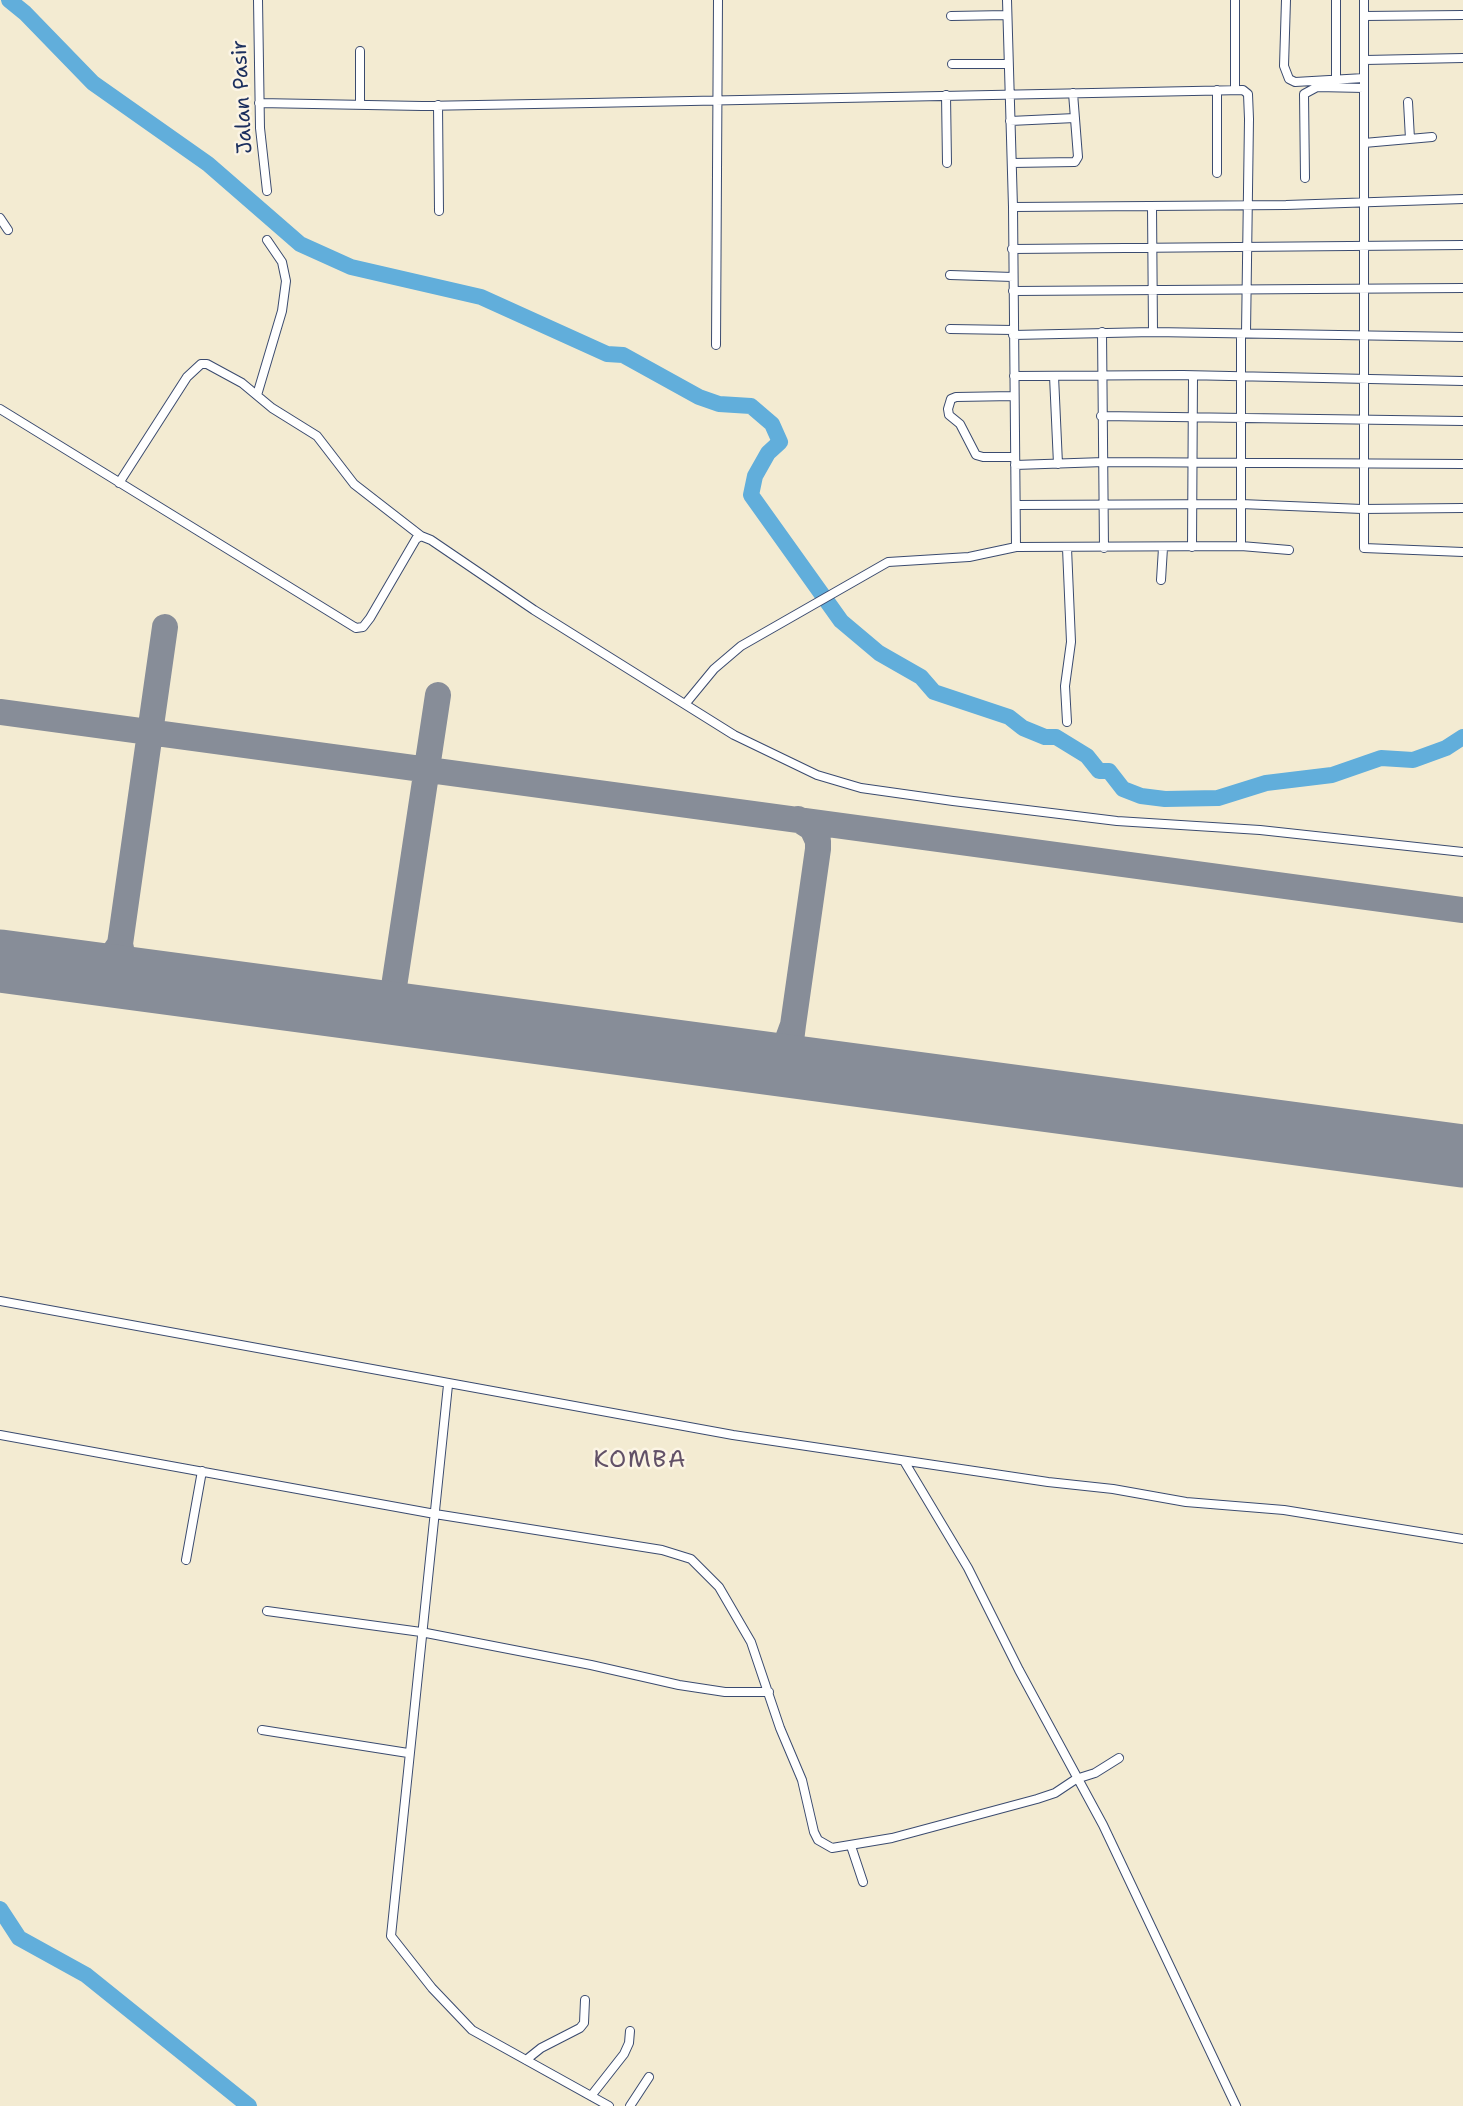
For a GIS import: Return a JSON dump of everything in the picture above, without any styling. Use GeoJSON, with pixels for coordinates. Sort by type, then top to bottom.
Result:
{"type":"FeatureCollection","features":[{"type":"Feature","properties":{"kind":"street","name":"Jalan Pasir"},"geometry":{"type":"LineString","coordinates":[[258,0],[259,102],[267,191]]}},
{"type":"Feature","properties":{"kind":"street"},"geometry":{"type":"LineString","coordinates":[[716,345],[718,0]]}},
{"type":"Feature","properties":{"kind":"street"},"geometry":{"type":"LineString","coordinates":[[1007,0],[1013,207],[1016,547]]}},
{"type":"Feature","properties":{"kind":"street"},"geometry":{"type":"LineString","coordinates":[[1235,0],[1235,90]]}},
{"type":"Feature","properties":{"kind":"street"},"geometry":{"type":"LineString","coordinates":[[1286,0],[1284,66],[1286,76],[1294,82],[1364,78]]}},
{"type":"Feature","properties":{"kind":"street"},"geometry":{"type":"LineString","coordinates":[[1336,0],[1336,79]]}},
{"type":"Feature","properties":{"kind":"street"},"geometry":{"type":"LineString","coordinates":[[1364,0],[1366,202],[1362,509],[1366,550],[1463,552]]}},
{"type":"Feature","properties":{"kind":"street"},"geometry":{"type":"LineString","coordinates":[[951,16],[1007,15]]}},
{"type":"Feature","properties":{"kind":"street"},"geometry":{"type":"LineString","coordinates":[[1364,16],[1463,15]]}},
{"type":"Feature","properties":{"kind":"street"},"geometry":{"type":"LineString","coordinates":[[360,51],[360,105]]}},
{"type":"Feature","properties":{"kind":"street"},"geometry":{"type":"LineString","coordinates":[[1365,60],[1463,58]]}},
{"type":"Feature","properties":{"kind":"street"},"geometry":{"type":"LineString","coordinates":[[952,64],[1008,64]]}},
{"type":"Feature","properties":{"kind":"street"},"geometry":{"type":"LineString","coordinates":[[1305,178],[1304,94],[1317,87],[1364,88]]}},
{"type":"Feature","properties":{"kind":"street"},"geometry":{"type":"LineString","coordinates":[[1217,90],[1217,173]]}},
{"type":"Feature","properties":{"kind":"street"},"geometry":{"type":"LineString","coordinates":[[259,102],[438,105],[1246,90],[1248,94],[1248,205],[1242,376],[1241,546]]}},
{"type":"Feature","properties":{"kind":"street"},"geometry":{"type":"LineString","coordinates":[[1012,163],[1075,162],[1078,157],[1073,93]]}},
{"type":"Feature","properties":{"kind":"street"},"geometry":{"type":"LineString","coordinates":[[946,95],[947,163]]}},
{"type":"Feature","properties":{"kind":"street"},"geometry":{"type":"LineString","coordinates":[[1408,102],[1410,139]]}},
{"type":"Feature","properties":{"kind":"street"},"geometry":{"type":"LineString","coordinates":[[438,105],[439,211]]}},
{"type":"Feature","properties":{"kind":"street"},"geometry":{"type":"LineString","coordinates":[[1010,121],[1075,118]]}},
{"type":"Feature","properties":{"kind":"street"},"geometry":{"type":"LineString","coordinates":[[1364,143],[1432,137]]}},
{"type":"Feature","properties":{"kind":"street"},"geometry":{"type":"LineString","coordinates":[[1013,207],[1152,207],[1463,199]]}},
{"type":"Feature","properties":{"kind":"street"},"geometry":{"type":"LineString","coordinates":[[1152,207],[1153,332]]}},
{"type":"Feature","properties":{"kind":"street"},"geometry":{"type":"LineString","coordinates":[[0,218],[8,230]]}},
{"type":"Feature","properties":{"kind":"street"},"geometry":{"type":"LineString","coordinates":[[257,395],[282,311],[285,288],[282,262],[267,240]]}},
{"type":"Feature","properties":{"kind":"street"},"geometry":{"type":"LineString","coordinates":[[1012,249],[1463,245]]}},
{"type":"Feature","properties":{"kind":"street"},"geometry":{"type":"LineString","coordinates":[[950,275],[1013,277]]}},
{"type":"Feature","properties":{"kind":"street"},"geometry":{"type":"LineString","coordinates":[[1013,291],[1463,288]]}},
{"type":"Feature","properties":{"kind":"street"},"geometry":{"type":"LineString","coordinates":[[950,329],[1013,332],[1463,337]]}},
{"type":"Feature","properties":{"kind":"street"},"geometry":{"type":"LineString","coordinates":[[1102,332],[1104,548]]}},
{"type":"Feature","properties":{"kind":"street"},"geometry":{"type":"LineString","coordinates":[[119,483],[187,377],[201,364],[242,383],[317,436],[354,484],[421,536],[431,540],[480,575],[628,670],[762,750],[817,775],[861,788],[1117,820],[1260,830],[1463,852]]}},
{"type":"Feature","properties":{"kind":"street"},"geometry":{"type":"LineString","coordinates":[[1014,376],[1242,376],[1365,381],[1463,381]]}},
{"type":"Feature","properties":{"kind":"street"},"geometry":{"type":"LineString","coordinates":[[1054,376],[1058,464]]}},
{"type":"Feature","properties":{"kind":"street"},"geometry":{"type":"LineString","coordinates":[[1192,548],[1193,376]]}},
{"type":"Feature","properties":{"kind":"street"},"geometry":{"type":"LineString","coordinates":[[1014,396],[951,399],[949,415],[960,424],[976,454],[982,457],[1058,464],[1104,462],[1463,464]]}},
{"type":"Feature","properties":{"kind":"street"},"geometry":{"type":"LineString","coordinates":[[0,409],[119,483],[182,518],[356,628],[363,627],[370,618],[416,539],[421,536]]}},
{"type":"Feature","properties":{"kind":"street"},"geometry":{"type":"LineString","coordinates":[[1101,416],[1463,422]]}},
{"type":"Feature","properties":{"kind":"street"},"geometry":{"type":"LineString","coordinates":[[1016,505],[1241,504],[1362,509],[1463,508]]}},
{"type":"Feature","properties":{"kind":"street"},"geometry":{"type":"LineString","coordinates":[[686,703],[714,669],[741,646],[888,562],[969,557],[1016,547],[1241,546],[1289,550]]}},
{"type":"Feature","properties":{"kind":"street"},"geometry":{"type":"LineString","coordinates":[[1067,548],[1071,642],[1065,686],[1067,722]]}},
{"type":"Feature","properties":{"kind":"street"},"geometry":{"type":"LineString","coordinates":[[1161,580],[1162,548]]}},
{"type":"Feature","properties":{"kind":"street"},"geometry":{"type":"LineString","coordinates":[[0,1301],[733,1435],[1113,1489],[1186,1502],[1284,1510],[1463,1539]]}},
{"type":"Feature","properties":{"kind":"street"},"geometry":{"type":"LineString","coordinates":[[448,1384],[408,1753],[391,1936],[432,1988],[472,2030],[609,2106]]}},
{"type":"Feature","properties":{"kind":"street"},"geometry":{"type":"LineString","coordinates":[[0,1436],[435,1514],[662,1550],[691,1559],[719,1587],[751,1642],[780,1728],[802,1780],[818,1840],[832,1848],[851,1846],[1037,1799],[1061,1790],[1076,1779],[1095,1773],[1119,1758]]}},
{"type":"Feature","properties":{"kind":"street"},"geometry":{"type":"LineString","coordinates":[[904,1461],[968,1568],[1102,1825],[1236,2106]]}},
{"type":"Feature","properties":{"kind":"street"},"geometry":{"type":"LineString","coordinates":[[186,1560],[202,1471]]}},
{"type":"Feature","properties":{"kind":"street"},"geometry":{"type":"LineString","coordinates":[[267,1611],[421,1632],[591,1665],[679,1685],[725,1692],[769,1692]]}},
{"type":"Feature","properties":{"kind":"street"},"geometry":{"type":"LineString","coordinates":[[262,1730],[408,1753]]}},
{"type":"Feature","properties":{"kind":"street"},"geometry":{"type":"LineString","coordinates":[[851,1846],[863,1882]]}},
{"type":"Feature","properties":{"kind":"street"},"geometry":{"type":"LineString","coordinates":[[526,2060],[541,2048],[580,2028],[584,2023],[585,2000]]}},
{"type":"Feature","properties":{"kind":"street"},"geometry":{"type":"LineString","coordinates":[[591,2096],[624,2054],[629,2043],[630,2031]]}},
{"type":"Feature","properties":{"kind":"street"},"geometry":{"type":"LineString","coordinates":[[630,2106],[650,2077]]}},
{"type":"Feature","properties":{"kind":"waterway"},"geometry":{"type":"LineString","coordinates":[[9,0],[25,13],[93,83],[208,164],[300,244],[351,267],[481,297],[607,354],[623,355],[699,397],[719,404],[751,406],[772,424],[780,442],[768,453],[755,476],[751,495],[841,621],[879,653],[921,677],[934,692],[1009,717],[1023,728],[1045,737],[1056,737],[1087,756],[1099,771],[1109,771],[1123,789],[1141,796],[1165,799],[1218,798],[1266,783],[1332,775],[1381,758],[1413,760],[1446,748],[1463,737]]}},
{"type":"Feature","properties":{"kind":"waterway"},"geometry":{"type":"LineString","coordinates":[[0,1909],[19,1938],[86,1975],[249,2106]]}},
{"type":"Feature","properties":{"kind":"taxiway"},"geometry":{"type":"LineString","coordinates":[[146,980],[124,963],[120,944],[165,627]]}},
{"type":"Feature","properties":{"kind":"taxiway"},"geometry":{"type":"LineString","coordinates":[[390,1013],[438,695]]}},
{"type":"Feature","properties":{"kind":"taxiway"},"geometry":{"type":"LineString","coordinates":[[0,712],[1463,910]]}},
{"type":"Feature","properties":{"kind":"taxiway"},"geometry":{"type":"LineString","coordinates":[[793,1025],[818,849],[818,841],[812,828],[798,819]]}},
{"type":"Feature","properties":{"kind":"taxiway"},"geometry":{"type":"LineString","coordinates":[[77,971],[105,966],[120,944]]}},
{"type":"Feature","properties":{"kind":"taxiway"},"geometry":{"type":"LineString","coordinates":[[721,1057],[756,1059],[770,1057],[785,1047],[793,1025],[791,1041],[795,1053],[812,1066],[832,1072]]}},
{"type":"Feature","properties":{"kind":"runway"},"geometry":{"type":"LineString","coordinates":[[0,961],[1463,1156]]}},
{"type":"Feature","properties":{"kind":"district","name":"KOMBA"},"geometry":{"type":"Point","coordinates":[640,1461]}}]}
